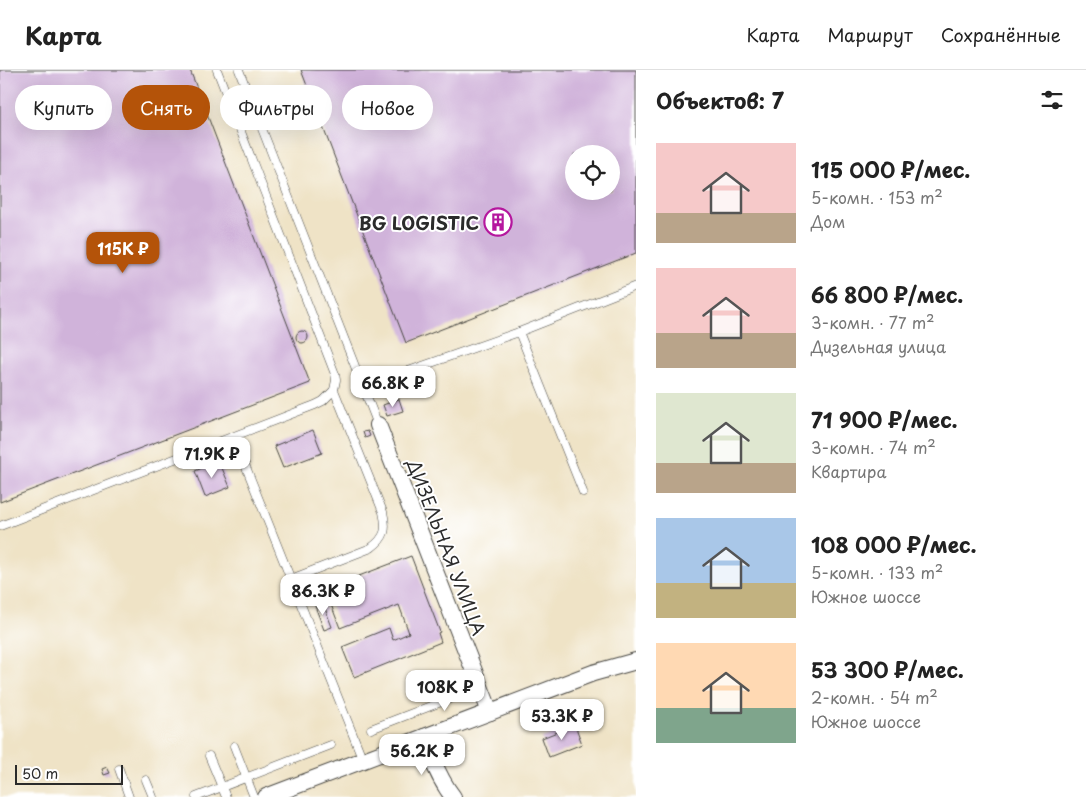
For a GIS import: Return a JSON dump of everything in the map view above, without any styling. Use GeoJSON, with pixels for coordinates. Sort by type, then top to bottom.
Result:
{"type":"FeatureCollection","features":[{"type":"Feature","properties":{"kind":"street","name":"ДИЗЕЛЬНАЯ УЛИЦА"},"geometry":{"type":"LineString","coordinates":[[378,425],[490,712]]}},
{"type":"Feature","properties":{"kind":"street"},"geometry":{"type":"LineString","coordinates":[[266,797],[593,673],[636,661]]}},
{"type":"Feature","properties":{"kind":"street"},"geometry":{"type":"LineString","coordinates":[[424,737],[434,764],[453,797]]}},
{"type":"Feature","properties":{"kind":"lane"},"geometry":{"type":"LineString","coordinates":[[217,70],[335,374],[334,390],[386,522],[385,532],[380,542],[371,548],[291,579]]}},
{"type":"Feature","properties":{"kind":"lane"},"geometry":{"type":"LineString","coordinates":[[239,70],[378,425]]}},
{"type":"Feature","properties":{"kind":"lane"},"geometry":{"type":"LineString","coordinates":[[363,386],[518,332],[636,286]]}},
{"type":"Feature","properties":{"kind":"lane"},"geometry":{"type":"LineString","coordinates":[[518,332],[583,492]]}},
{"type":"Feature","properties":{"kind":"lane"},"geometry":{"type":"LineString","coordinates":[[0,526],[315,405],[323,401],[334,390]]}},
{"type":"Feature","properties":{"kind":"lane"},"geometry":{"type":"LineString","coordinates":[[234,437],[363,760]]}},
{"type":"Feature","properties":{"kind":"lane"},"geometry":{"type":"LineString","coordinates":[[371,730],[480,687]]}},
{"type":"Feature","properties":{"kind":"lane"},"geometry":{"type":"LineString","coordinates":[[196,797],[331,745]]}},
{"type":"Feature","properties":{"kind":"lane"},"geometry":{"type":"LineString","coordinates":[[234,746],[254,797]]}},
{"type":"Feature","properties":{"kind":"lane"},"geometry":{"type":"LineString","coordinates":[[210,756],[226,797]]}},
{"type":"Feature","properties":{"kind":"lane"},"geometry":{"type":"LineString","coordinates":[[119,769],[129,797]]}},
{"type":"Feature","properties":{"kind":"lane"},"geometry":{"type":"LineString","coordinates":[[146,780],[152,797]]}},
{"type":"Feature","properties":{"kind":"building"},"geometry":{"type":"Polygon","coordinates":[[[0,70],[190,70],[196,85],[122,85],[122,130],[210,130],[210,122],[310,383],[0,502],[0,70]]]}},
{"type":"Feature","properties":{"kind":"building","name":"BG LOGISTIC"},"geometry":{"type":"Polygon","coordinates":[[[301,70],[636,70],[636,253],[406,343],[324,130],[332,130],[332,85],[307,85],[301,70]]]}},
{"type":"Feature","properties":{"kind":"building"},"geometry":{"type":"Polygon","coordinates":[[[300,331],[304,331],[308,337],[304,343],[300,343],[296,339],[296,335],[300,331]]]}},
{"type":"Feature","properties":{"kind":"building"},"geometry":{"type":"Polygon","coordinates":[[[399,399],[403,411],[387,416],[383,405],[399,399]]]}},
{"type":"Feature","properties":{"kind":"building"},"geometry":{"type":"Polygon","coordinates":[[[313,430],[322,453],[283,468],[274,446],[313,430]]]}},
{"type":"Feature","properties":{"kind":"building"},"geometry":{"type":"Polygon","coordinates":[[[368,431],[370,436],[365,438],[363,432],[368,431]]]}},
{"type":"Feature","properties":{"kind":"building"},"geometry":{"type":"Polygon","coordinates":[[[219,461],[230,487],[205,497],[195,471],[219,461]]]}},
{"type":"Feature","properties":{"kind":"building"},"geometry":{"type":"Polygon","coordinates":[[[411,556],[440,632],[438,633],[441,642],[354,677],[342,647],[389,628],[393,640],[409,633],[399,605],[340,628],[325,589],[411,556]]]}},
{"type":"Feature","properties":{"kind":"building"},"geometry":{"type":"Polygon","coordinates":[[[322,576],[323,582],[318,583],[316,578],[322,576]]]}},
{"type":"Feature","properties":{"kind":"building"},"geometry":{"type":"Polygon","coordinates":[[[323,603],[332,627],[324,630],[315,606],[323,603]]]}},
{"type":"Feature","properties":{"kind":"building"},"geometry":{"type":"Polygon","coordinates":[[[575,725],[582,744],[549,757],[542,738],[575,725]]]}},
{"type":"Feature","properties":{"kind":"building"},"geometry":{"type":"Polygon","coordinates":[[[107,767],[110,773],[104,775],[102,769],[107,767]]]}},
{"type":"Feature","properties":{"kind":"place","name":"BG LOGISTIC"},"geometry":{"type":"Point","coordinates":[498,222]}}]}
